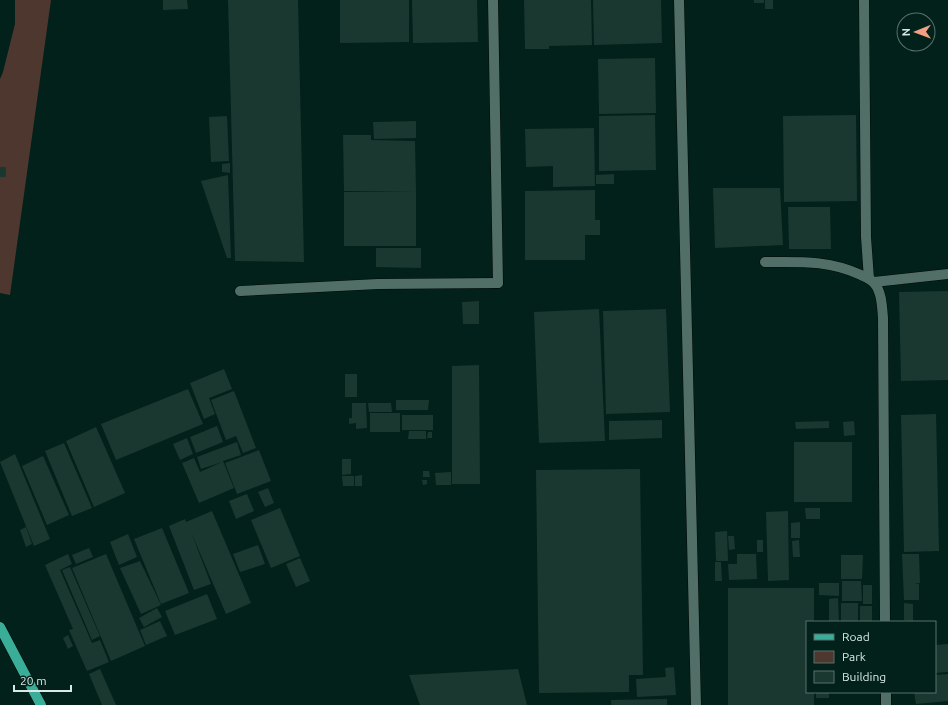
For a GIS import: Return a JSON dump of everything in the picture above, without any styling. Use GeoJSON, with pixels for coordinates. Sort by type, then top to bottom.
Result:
{"type":"FeatureCollection","features":[{"type":"Feature","properties":{"kind":"main road"},"geometry":{"type":"LineString","coordinates":[[0,627],[41,705]]}},
{"type":"Feature","properties":{"kind":"street"},"geometry":{"type":"LineString","coordinates":[[240,291],[378,284],[498,283],[493,0]]}},
{"type":"Feature","properties":{"kind":"street"},"geometry":{"type":"LineString","coordinates":[[679,0],[696,705]]}},
{"type":"Feature","properties":{"kind":"street"},"geometry":{"type":"LineString","coordinates":[[864,0],[866,237],[872,281],[879,292],[883,318],[885,621]]}},
{"type":"Feature","properties":{"kind":"street"},"geometry":{"type":"LineString","coordinates":[[765,262],[815,262],[851,271],[872,281],[948,274]]}},
{"type":"Feature","properties":{"kind":"street"},"geometry":{"type":"LineString","coordinates":[[886,693],[886,705]]}},
{"type":"Feature","properties":{"kind":"green space"},"geometry":{"type":"Polygon","coordinates":[[[15,0],[51,0],[10,295],[0,293],[0,79],[15,24],[15,0]]]}},
{"type":"Feature","properties":{"kind":"building"},"geometry":{"type":"Polygon","coordinates":[[[163,0],[187,0],[188,9],[163,10],[163,0]]]}},
{"type":"Feature","properties":{"kind":"building"},"geometry":{"type":"Polygon","coordinates":[[[228,0],[298,0],[304,262],[235,261],[228,0]]]}},
{"type":"Feature","properties":{"kind":"building"},"geometry":{"type":"Polygon","coordinates":[[[340,0],[409,0],[409,42],[340,43],[340,0]]]}},
{"type":"Feature","properties":{"kind":"building"},"geometry":{"type":"Polygon","coordinates":[[[412,0],[477,0],[478,42],[413,43],[412,0]]]}},
{"type":"Feature","properties":{"kind":"building"},"geometry":{"type":"Polygon","coordinates":[[[524,0],[591,0],[592,45],[549,46],[549,49],[525,49],[524,0]]]}},
{"type":"Feature","properties":{"kind":"building"},"geometry":{"type":"Polygon","coordinates":[[[593,0],[661,0],[662,43],[594,45],[593,0]]]}},
{"type":"Feature","properties":{"kind":"building"},"geometry":{"type":"Polygon","coordinates":[[[754,0],[764,0],[764,3],[754,3],[754,0]]]}},
{"type":"Feature","properties":{"kind":"building"},"geometry":{"type":"Polygon","coordinates":[[[765,0],[773,0],[773,9],[765,9],[765,0]]]}},
{"type":"Feature","properties":{"kind":"building"},"geometry":{"type":"Polygon","coordinates":[[[655,58],[656,113],[599,114],[598,59],[655,58]]]}},
{"type":"Feature","properties":{"kind":"building"},"geometry":{"type":"Polygon","coordinates":[[[655,115],[656,170],[599,171],[599,116],[655,115]]]}},
{"type":"Feature","properties":{"kind":"building"},"geometry":{"type":"Polygon","coordinates":[[[856,115],[857,201],[784,202],[783,116],[856,115]]]}},
{"type":"Feature","properties":{"kind":"building"},"geometry":{"type":"Polygon","coordinates":[[[227,116],[229,161],[211,162],[209,117],[227,116]]]}},
{"type":"Feature","properties":{"kind":"building"},"geometry":{"type":"Polygon","coordinates":[[[416,121],[416,138],[374,139],[373,122],[416,121]]]}},
{"type":"Feature","properties":{"kind":"building"},"geometry":{"type":"Polygon","coordinates":[[[594,128],[595,186],[553,187],[553,166],[526,167],[525,129],[594,128]]]}},
{"type":"Feature","properties":{"kind":"building"},"geometry":{"type":"Polygon","coordinates":[[[343,135],[371,135],[371,140],[415,141],[416,191],[344,191],[343,135]]]}},
{"type":"Feature","properties":{"kind":"building"},"geometry":{"type":"Polygon","coordinates":[[[230,163],[230,173],[222,172],[222,164],[230,163]]]}},
{"type":"Feature","properties":{"kind":"building"},"geometry":{"type":"Polygon","coordinates":[[[0,167],[6,167],[6,177],[0,177],[0,167]]]}},
{"type":"Feature","properties":{"kind":"building"},"geometry":{"type":"Polygon","coordinates":[[[614,174],[614,184],[596,184],[596,175],[614,174]]]}},
{"type":"Feature","properties":{"kind":"building"},"geometry":{"type":"Polygon","coordinates":[[[228,175],[231,258],[227,258],[201,181],[228,175]]]}},
{"type":"Feature","properties":{"kind":"building"},"geometry":{"type":"Polygon","coordinates":[[[713,188],[780,188],[783,245],[715,248],[713,188]]]}},
{"type":"Feature","properties":{"kind":"building"},"geometry":{"type":"Polygon","coordinates":[[[595,190],[595,220],[600,220],[600,235],[585,235],[585,260],[525,260],[525,191],[595,190]]]}},
{"type":"Feature","properties":{"kind":"building"},"geometry":{"type":"Polygon","coordinates":[[[416,191],[416,246],[344,246],[344,192],[416,191]]]}},
{"type":"Feature","properties":{"kind":"building"},"geometry":{"type":"Polygon","coordinates":[[[788,207],[830,207],[831,249],[789,249],[788,207]]]}},
{"type":"Feature","properties":{"kind":"building"},"geometry":{"type":"Polygon","coordinates":[[[376,248],[421,248],[421,268],[376,267],[376,248]]]}},
{"type":"Feature","properties":{"kind":"building"},"geometry":{"type":"Polygon","coordinates":[[[948,291],[948,380],[901,381],[899,292],[948,291]]]}},
{"type":"Feature","properties":{"kind":"building"},"geometry":{"type":"Polygon","coordinates":[[[479,301],[479,324],[463,324],[462,302],[479,301]]]}},
{"type":"Feature","properties":{"kind":"building"},"geometry":{"type":"Polygon","coordinates":[[[599,309],[605,441],[539,443],[534,312],[599,309]]]}},
{"type":"Feature","properties":{"kind":"building"},"geometry":{"type":"Polygon","coordinates":[[[666,309],[670,412],[606,414],[603,311],[666,309]]]}},
{"type":"Feature","properties":{"kind":"building"},"geometry":{"type":"Polygon","coordinates":[[[479,365],[480,484],[452,484],[452,366],[479,365]]]}},
{"type":"Feature","properties":{"kind":"building"},"geometry":{"type":"Polygon","coordinates":[[[224,369],[232,389],[209,398],[215,414],[204,419],[190,383],[224,369]]]}},
{"type":"Feature","properties":{"kind":"building"},"geometry":{"type":"Polygon","coordinates":[[[345,374],[357,374],[357,397],[345,397],[345,374]]]}},
{"type":"Feature","properties":{"kind":"building"},"geometry":{"type":"Polygon","coordinates":[[[188,389],[203,424],[116,460],[101,424],[188,389]]]}},
{"type":"Feature","properties":{"kind":"building"},"geometry":{"type":"Polygon","coordinates":[[[234,391],[256,448],[243,453],[236,436],[226,440],[211,400],[234,391]]]}},
{"type":"Feature","properties":{"kind":"building"},"geometry":{"type":"Polygon","coordinates":[[[396,400],[429,400],[428,410],[396,410],[396,400]]]}},
{"type":"Feature","properties":{"kind":"building"},"geometry":{"type":"Polygon","coordinates":[[[352,403],[366,403],[367,428],[356,429],[356,423],[349,424],[349,418],[352,418],[352,403]]]}},
{"type":"Feature","properties":{"kind":"building"},"geometry":{"type":"Polygon","coordinates":[[[368,403],[391,403],[392,412],[369,412],[368,403]]]}},
{"type":"Feature","properties":{"kind":"building"},"geometry":{"type":"Polygon","coordinates":[[[370,413],[400,413],[400,432],[370,432],[370,413]]]}},
{"type":"Feature","properties":{"kind":"building"},"geometry":{"type":"Polygon","coordinates":[[[936,414],[939,551],[904,552],[901,415],[936,414]]]}},
{"type":"Feature","properties":{"kind":"building"},"geometry":{"type":"Polygon","coordinates":[[[402,415],[433,415],[433,430],[402,430],[402,415]]]}},
{"type":"Feature","properties":{"kind":"building"},"geometry":{"type":"Polygon","coordinates":[[[662,420],[662,438],[609,440],[609,421],[662,420]]]}},
{"type":"Feature","properties":{"kind":"building"},"geometry":{"type":"Polygon","coordinates":[[[829,421],[829,428],[796,429],[795,422],[829,421]]]}},
{"type":"Feature","properties":{"kind":"building"},"geometry":{"type":"Polygon","coordinates":[[[854,421],[855,435],[844,436],[843,422],[854,421]]]}},
{"type":"Feature","properties":{"kind":"building"},"geometry":{"type":"Polygon","coordinates":[[[217,426],[223,442],[196,453],[190,437],[217,426]]]}},
{"type":"Feature","properties":{"kind":"building"},"geometry":{"type":"Polygon","coordinates":[[[96,427],[125,493],[94,507],[66,441],[96,427]]]}},
{"type":"Feature","properties":{"kind":"building"},"geometry":{"type":"Polygon","coordinates":[[[409,431],[426,431],[426,439],[408,439],[409,431]]]}},
{"type":"Feature","properties":{"kind":"building"},"geometry":{"type":"Polygon","coordinates":[[[428,432],[432,432],[432,438],[427,438],[428,432]]]}},
{"type":"Feature","properties":{"kind":"building"},"geometry":{"type":"Polygon","coordinates":[[[187,438],[193,454],[180,460],[173,444],[187,438]]]}},
{"type":"Feature","properties":{"kind":"building"},"geometry":{"type":"Polygon","coordinates":[[[237,442],[241,455],[223,461],[234,488],[199,503],[182,463],[194,458],[200,472],[222,462],[201,469],[197,457],[237,442]]]}},
{"type":"Feature","properties":{"kind":"building"},"geometry":{"type":"Polygon","coordinates":[[[794,442],[852,442],[852,502],[794,502],[794,442]]]}},
{"type":"Feature","properties":{"kind":"building"},"geometry":{"type":"Polygon","coordinates":[[[64,443],[92,508],[72,516],[45,451],[64,443]]]}},
{"type":"Feature","properties":{"kind":"building"},"geometry":{"type":"Polygon","coordinates":[[[259,450],[271,481],[237,494],[225,463],[259,450]]]}},
{"type":"Feature","properties":{"kind":"building"},"geometry":{"type":"Polygon","coordinates":[[[15,454],[50,539],[34,546],[0,462],[15,454]]]}},
{"type":"Feature","properties":{"kind":"building"},"geometry":{"type":"Polygon","coordinates":[[[43,456],[69,515],[47,525],[22,466],[43,456]]]}},
{"type":"Feature","properties":{"kind":"building"},"geometry":{"type":"Polygon","coordinates":[[[342,459],[351,459],[351,474],[342,475],[342,459]]]}},
{"type":"Feature","properties":{"kind":"building"},"geometry":{"type":"Polygon","coordinates":[[[640,469],[643,675],[629,675],[629,692],[539,693],[536,470],[640,469]]]}},
{"type":"Feature","properties":{"kind":"building"},"geometry":{"type":"Polygon","coordinates":[[[423,471],[429,471],[430,477],[423,477],[423,471]]]}},
{"type":"Feature","properties":{"kind":"building"},"geometry":{"type":"Polygon","coordinates":[[[451,472],[451,485],[436,485],[435,473],[451,472]]]}},
{"type":"Feature","properties":{"kind":"building"},"geometry":{"type":"Polygon","coordinates":[[[362,475],[362,486],[355,486],[355,476],[362,475]]]}},
{"type":"Feature","properties":{"kind":"building"},"geometry":{"type":"Polygon","coordinates":[[[342,476],[354,476],[354,486],[343,486],[342,476]]]}},
{"type":"Feature","properties":{"kind":"building"},"geometry":{"type":"Polygon","coordinates":[[[422,480],[427,480],[427,484],[423,485],[422,480]]]}},
{"type":"Feature","properties":{"kind":"building"},"geometry":{"type":"Polygon","coordinates":[[[268,488],[274,503],[265,507],[258,492],[268,488]]]}},
{"type":"Feature","properties":{"kind":"building"},"geometry":{"type":"Polygon","coordinates":[[[247,494],[254,511],[236,519],[229,501],[247,494]]]}},
{"type":"Feature","properties":{"kind":"building"},"geometry":{"type":"Polygon","coordinates":[[[280,508],[300,556],[271,568],[251,520],[280,508]]]}},
{"type":"Feature","properties":{"kind":"building"},"geometry":{"type":"Polygon","coordinates":[[[805,508],[820,508],[820,519],[806,519],[805,508]]]}},
{"type":"Feature","properties":{"kind":"building"},"geometry":{"type":"Polygon","coordinates":[[[212,511],[251,603],[226,614],[191,532],[211,584],[194,590],[169,526],[185,519],[186,522],[212,511]]]}},
{"type":"Feature","properties":{"kind":"building"},"geometry":{"type":"Polygon","coordinates":[[[788,511],[789,580],[768,581],[766,512],[788,511]]]}},
{"type":"Feature","properties":{"kind":"building"},"geometry":{"type":"Polygon","coordinates":[[[800,522],[800,538],[791,538],[791,523],[800,522]]]}},
{"type":"Feature","properties":{"kind":"building"},"geometry":{"type":"Polygon","coordinates":[[[26,527],[32,544],[26,547],[20,530],[26,527]]]}},
{"type":"Feature","properties":{"kind":"building"},"geometry":{"type":"Polygon","coordinates":[[[162,528],[189,593],[161,604],[134,539],[162,528]]]}},
{"type":"Feature","properties":{"kind":"building"},"geometry":{"type":"Polygon","coordinates":[[[727,531],[728,561],[716,561],[715,532],[727,531]]]}},
{"type":"Feature","properties":{"kind":"building"},"geometry":{"type":"Polygon","coordinates":[[[128,534],[137,557],[119,565],[110,542],[128,534]]]}},
{"type":"Feature","properties":{"kind":"building"},"geometry":{"type":"Polygon","coordinates":[[[728,536],[734,536],[735,549],[729,550],[728,536]]]}},
{"type":"Feature","properties":{"kind":"building"},"geometry":{"type":"Polygon","coordinates":[[[757,540],[763,540],[763,552],[757,552],[757,540]]]}},
{"type":"Feature","properties":{"kind":"building"},"geometry":{"type":"Polygon","coordinates":[[[799,540],[800,557],[793,557],[792,541],[799,540]]]}},
{"type":"Feature","properties":{"kind":"building"},"geometry":{"type":"Polygon","coordinates":[[[258,545],[265,564],[240,572],[233,554],[258,545]]]}},
{"type":"Feature","properties":{"kind":"building"},"geometry":{"type":"Polygon","coordinates":[[[89,548],[93,557],[76,564],[72,555],[89,548]]]}},
{"type":"Feature","properties":{"kind":"building"},"geometry":{"type":"Polygon","coordinates":[[[68,554],[72,564],[60,570],[92,643],[100,640],[109,662],[87,671],[69,630],[73,629],[45,565],[68,554]]]}},
{"type":"Feature","properties":{"kind":"building"},"geometry":{"type":"Polygon","coordinates":[[[106,554],[145,646],[111,661],[72,568],[106,554]]]}},
{"type":"Feature","properties":{"kind":"building"},"geometry":{"type":"Polygon","coordinates":[[[737,554],[756,554],[757,579],[729,580],[728,564],[737,564],[737,554]]]}},
{"type":"Feature","properties":{"kind":"building"},"geometry":{"type":"Polygon","coordinates":[[[902,554],[919,554],[920,583],[914,583],[919,584],[919,600],[904,600],[902,554]]]}},
{"type":"Feature","properties":{"kind":"building"},"geometry":{"type":"Polygon","coordinates":[[[841,555],[863,555],[862,579],[841,579],[841,555]]]}},
{"type":"Feature","properties":{"kind":"building"},"geometry":{"type":"Polygon","coordinates":[[[300,558],[310,581],[296,587],[286,564],[300,558]]]}},
{"type":"Feature","properties":{"kind":"building"},"geometry":{"type":"Polygon","coordinates":[[[140,561],[161,605],[141,614],[120,568],[140,561]]]}},
{"type":"Feature","properties":{"kind":"building"},"geometry":{"type":"Polygon","coordinates":[[[715,562],[721,562],[722,581],[715,581],[715,562]]]}},
{"type":"Feature","properties":{"kind":"building"},"geometry":{"type":"Polygon","coordinates":[[[70,567],[100,636],[92,640],[62,570],[70,567]]]}},
{"type":"Feature","properties":{"kind":"building"},"geometry":{"type":"Polygon","coordinates":[[[842,581],[861,581],[862,601],[842,601],[842,581]]]}},
{"type":"Feature","properties":{"kind":"building"},"geometry":{"type":"Polygon","coordinates":[[[819,583],[839,583],[839,596],[819,595],[819,583]]]}},
{"type":"Feature","properties":{"kind":"building"},"geometry":{"type":"Polygon","coordinates":[[[863,585],[872,585],[872,604],[863,604],[863,585]]]}},
{"type":"Feature","properties":{"kind":"building"},"geometry":{"type":"Polygon","coordinates":[[[728,588],[814,588],[814,621],[806,621],[806,693],[814,693],[814,705],[728,705],[728,588]]]}},
{"type":"Feature","properties":{"kind":"building"},"geometry":{"type":"Polygon","coordinates":[[[207,594],[217,619],[175,635],[165,611],[207,594]]]}},
{"type":"Feature","properties":{"kind":"building"},"geometry":{"type":"Polygon","coordinates":[[[838,598],[839,621],[829,621],[829,599],[838,598]]]}},
{"type":"Feature","properties":{"kind":"building"},"geometry":{"type":"Polygon","coordinates":[[[841,603],[858,603],[858,621],[841,621],[841,603]]]}},
{"type":"Feature","properties":{"kind":"building"},"geometry":{"type":"Polygon","coordinates":[[[904,603],[913,604],[913,621],[904,620],[904,603]]]}},
{"type":"Feature","properties":{"kind":"building"},"geometry":{"type":"Polygon","coordinates":[[[860,606],[872,606],[872,621],[860,621],[860,606]]]}},
{"type":"Feature","properties":{"kind":"building"},"geometry":{"type":"Polygon","coordinates":[[[157,608],[162,617],[144,627],[139,618],[157,608]]]}},
{"type":"Feature","properties":{"kind":"building"},"geometry":{"type":"Polygon","coordinates":[[[160,621],[167,636],[146,645],[140,630],[160,621]]]}},
{"type":"Feature","properties":{"kind":"building"},"geometry":{"type":"Polygon","coordinates":[[[68,635],[73,646],[68,649],[63,638],[68,635]]]}},
{"type":"Feature","properties":{"kind":"building"},"geometry":{"type":"Polygon","coordinates":[[[948,644],[948,672],[936,673],[936,645],[948,644]]]}},
{"type":"Feature","properties":{"kind":"building"},"geometry":{"type":"Polygon","coordinates":[[[674,667],[676,695],[637,697],[636,679],[666,677],[665,668],[674,667]]]}},
{"type":"Feature","properties":{"kind":"building"},"geometry":{"type":"Polygon","coordinates":[[[100,669],[116,705],[102,705],[89,674],[100,669]]]}},
{"type":"Feature","properties":{"kind":"building"},"geometry":{"type":"Polygon","coordinates":[[[518,669],[527,705],[420,705],[409,675],[518,669]]]}},
{"type":"Feature","properties":{"kind":"building"},"geometry":{"type":"Polygon","coordinates":[[[948,674],[948,701],[916,704],[914,693],[936,693],[936,675],[948,674]]]}},
{"type":"Feature","properties":{"kind":"building"},"geometry":{"type":"Polygon","coordinates":[[[816,693],[829,693],[829,698],[816,698],[816,693]]]}},
{"type":"Feature","properties":{"kind":"building"},"geometry":{"type":"Polygon","coordinates":[[[667,699],[667,705],[611,705],[611,700],[667,699]]]}}]}
